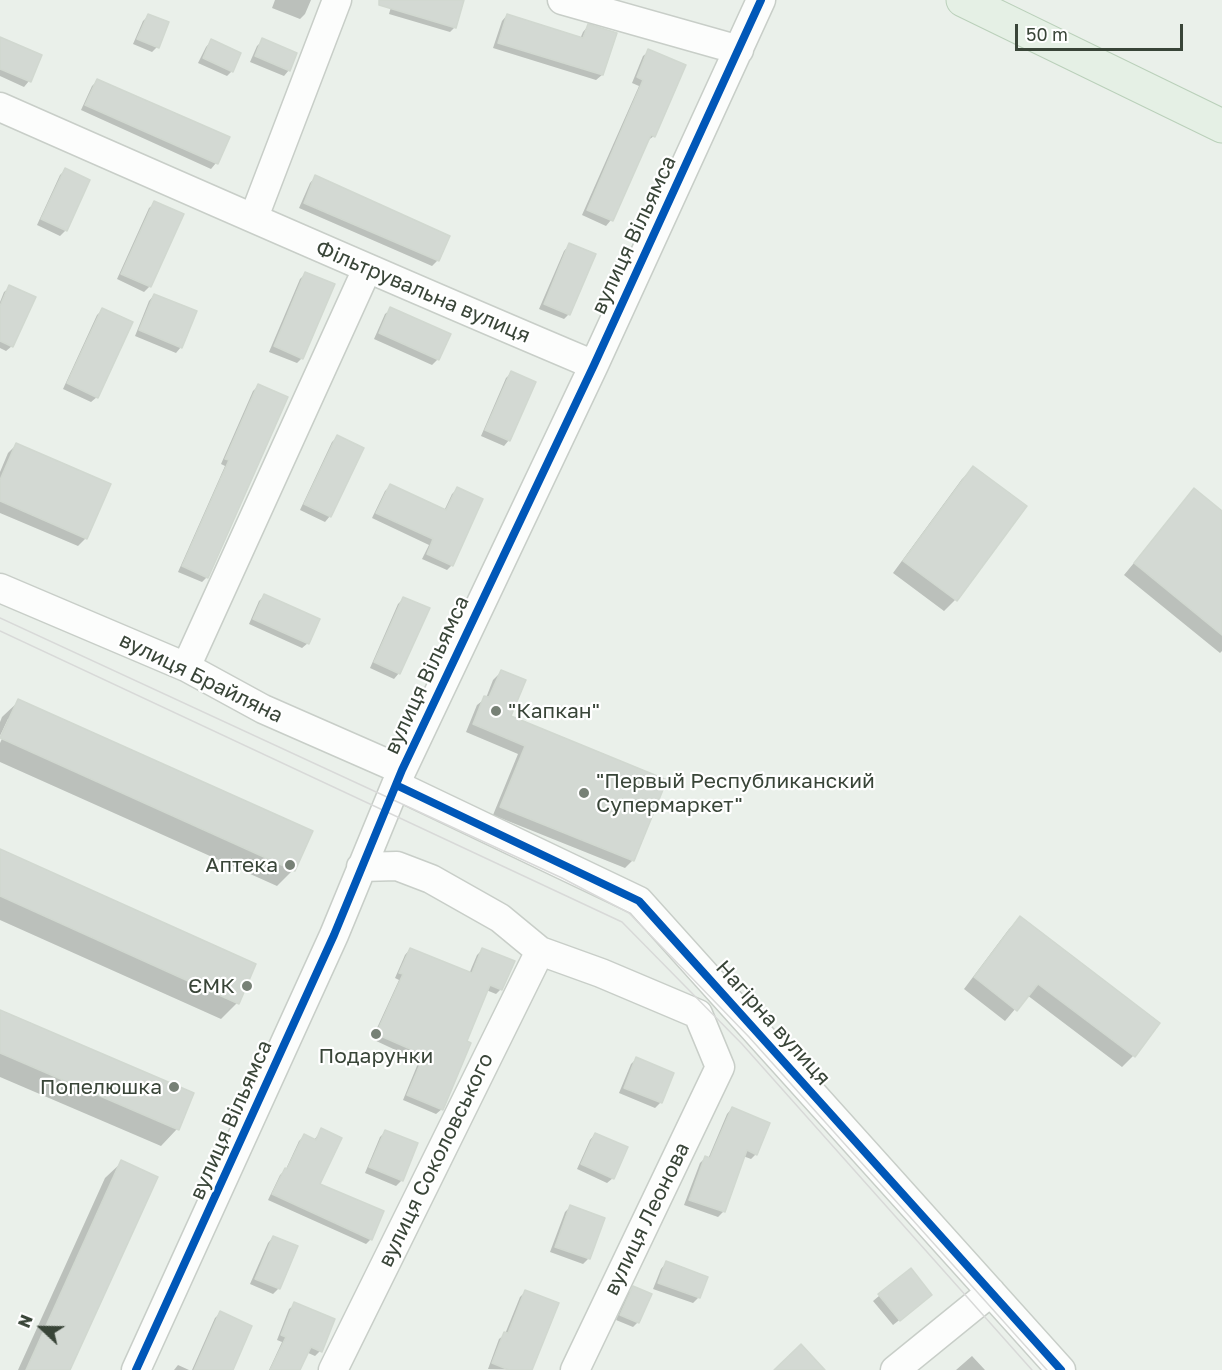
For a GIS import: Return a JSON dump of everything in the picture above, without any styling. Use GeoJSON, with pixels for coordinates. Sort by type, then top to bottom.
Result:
{"type":"FeatureCollection","features":[{"type":"Feature","properties":{"kind":"main road"},"geometry":{"type":"LineString","coordinates":[[963,0],[1222,126]]}},
{"type":"Feature","properties":{"kind":"street"},"geometry":{"type":"LineString","coordinates":[[254,217],[337,0]]}},
{"type":"Feature","properties":{"kind":"street"},"geometry":{"type":"LineString","coordinates":[[562,0],[739,50]]}},
{"type":"Feature","properties":{"kind":"street","name":"вулиця Вільямса"},"geometry":{"type":"LineString","coordinates":[[136,1370],[334,935],[399,778],[594,365],[761,0]]}},
{"type":"Feature","properties":{"kind":"street","name":"Фільтрувальна вулиця"},"geometry":{"type":"LineString","coordinates":[[0,107],[254,217],[367,269],[594,365]]}},
{"type":"Feature","properties":{"kind":"street"},"geometry":{"type":"LineString","coordinates":[[186,667],[367,269]]}},
{"type":"Feature","properties":{"kind":"street","name":"вулиця Брайляна"},"geometry":{"type":"LineString","coordinates":[[0,588],[186,667],[399,778]]}},
{"type":"Feature","properties":{"kind":"street","name":"Нагірна вулиця"},"geometry":{"type":"LineString","coordinates":[[399,778],[639,901],[1061,1370]]}},
{"type":"Feature","properties":{"kind":"street"},"geometry":{"type":"LineString","coordinates":[[361,867],[397,866],[431,879],[500,918],[540,951]]}},
{"type":"Feature","properties":{"kind":"street","name":"вулиця Леонова"},"geometry":{"type":"LineString","coordinates":[[540,951],[601,973],[698,1014],[720,1067],[575,1370]]}},
{"type":"Feature","properties":{"kind":"street","name":"вулиця Соколовського"},"geometry":{"type":"LineString","coordinates":[[333,1370],[540,951]]}},
{"type":"Feature","properties":{"kind":"street"},"geometry":{"type":"LineString","coordinates":[[895,1370],[991,1292]]}},
{"type":"Feature","properties":{"kind":"building"},"geometry":{"type":"Polygon","coordinates":[[[379,0],[464,0],[456,28],[379,5],[379,0]]]}},
{"type":"Feature","properties":{"kind":"building"},"geometry":{"type":"Polygon","coordinates":[[[148,14],[169,22],[159,48],[137,39],[148,14]]]}},
{"type":"Feature","properties":{"kind":"building"},"geometry":{"type":"Polygon","coordinates":[[[507,14],[583,38],[588,24],[617,33],[603,75],[498,43],[507,14]]]}},
{"type":"Feature","properties":{"kind":"building"},"geometry":{"type":"Polygon","coordinates":[[[0,37],[42,55],[31,82],[0,69],[0,37]]]}},
{"type":"Feature","properties":{"kind":"building"},"geometry":{"type":"Polygon","coordinates":[[[262,38],[297,53],[290,71],[255,56],[262,38]]]}},
{"type":"Feature","properties":{"kind":"building"},"geometry":{"type":"Polygon","coordinates":[[[211,39],[241,53],[233,72],[203,58],[211,39]]]}},
{"type":"Feature","properties":{"kind":"building"},"geometry":{"type":"Polygon","coordinates":[[[648,49],[686,65],[655,137],[651,135],[613,221],[587,210],[643,80],[637,77],[648,49]]]}},
{"type":"Feature","properties":{"kind":"building"},"geometry":{"type":"Polygon","coordinates":[[[97,79],[230,137],[218,164],[85,105],[97,79]]]}},
{"type":"Feature","properties":{"kind":"building"},"geometry":{"type":"Polygon","coordinates":[[[65,168],[90,180],[67,231],[41,219],[65,168]]]}},
{"type":"Feature","properties":{"kind":"building"},"geometry":{"type":"Polygon","coordinates":[[[315,175],[450,236],[439,261],[304,203],[315,175]]]}},
{"type":"Feature","properties":{"kind":"building"},"geometry":{"type":"Polygon","coordinates":[[[154,201],[184,214],[151,287],[121,274],[154,201]]]}},
{"type":"Feature","properties":{"kind":"building"},"geometry":{"type":"Polygon","coordinates":[[[569,243],[596,254],[570,315],[544,304],[569,243]]]}},
{"type":"Feature","properties":{"kind":"building"},"geometry":{"type":"Polygon","coordinates":[[[305,272],[335,284],[303,359],[274,346],[305,272]]]}},
{"type":"Feature","properties":{"kind":"building"},"geometry":{"type":"Polygon","coordinates":[[[9,285],[36,297],[13,347],[0,341],[0,306],[9,285]]]}},
{"type":"Feature","properties":{"kind":"building"},"geometry":{"type":"Polygon","coordinates":[[[154,294],[197,311],[182,348],[139,330],[154,294]]]}},
{"type":"Feature","properties":{"kind":"building"},"geometry":{"type":"Polygon","coordinates":[[[390,307],[451,334],[439,360],[379,333],[390,307]]]}},
{"type":"Feature","properties":{"kind":"building"},"geometry":{"type":"Polygon","coordinates":[[[102,308],[133,322],[98,398],[67,383],[102,308]]]}},
{"type":"Feature","properties":{"kind":"building"},"geometry":{"type":"Polygon","coordinates":[[[511,371],[536,382],[510,441],[485,430],[511,371]]]}},
{"type":"Feature","properties":{"kind":"building"},"geometry":{"type":"Polygon","coordinates":[[[258,384],[288,397],[208,578],[182,566],[229,460],[225,459],[258,384]]]}},
{"type":"Feature","properties":{"kind":"building"},"geometry":{"type":"Polygon","coordinates":[[[337,435],[364,448],[331,517],[304,504],[337,435]]]}},
{"type":"Feature","properties":{"kind":"building"},"geometry":{"type":"Polygon","coordinates":[[[16,443],[111,484],[87,539],[0,501],[0,480],[16,443]]]}},
{"type":"Feature","properties":{"kind":"building"},"geometry":{"type":"Polygon","coordinates":[[[973,466],[1027,506],[957,601],[903,561],[973,466]]]}},
{"type":"Feature","properties":{"kind":"building"},"geometry":{"type":"Polygon","coordinates":[[[390,484],[446,510],[457,487],[483,499],[453,566],[427,554],[433,539],[376,513],[390,484]]]}},
{"type":"Feature","properties":{"kind":"building"},"geometry":{"type":"Polygon","coordinates":[[[1194,488],[1222,511],[1222,635],[1134,563],[1194,488]]]}},
{"type":"Feature","properties":{"kind":"building"},"geometry":{"type":"Polygon","coordinates":[[[264,594],[320,619],[309,644],[253,619],[264,594]]]}},
{"type":"Feature","properties":{"kind":"building"},"geometry":{"type":"Polygon","coordinates":[[[403,597],[430,608],[400,674],[374,662],[403,597]]]}},
{"type":"Feature","properties":{"kind":"building","name":"\"Первый Республиканский Супермаркет\""},"geometry":{"type":"Polygon","coordinates":[[[501,670],[526,680],[511,716],[667,780],[634,861],[500,807],[525,746],[473,724],[484,696],[489,697],[501,670]]]}},
{"type":"Feature","properties":{"kind":"building"},"geometry":{"type":"Polygon","coordinates":[[[18,699],[313,831],[295,871],[0,738],[18,699]]]}},
{"type":"Feature","properties":{"kind":"building"},"geometry":{"type":"Polygon","coordinates":[[[0,849],[256,964],[239,1004],[0,896],[0,849]]]}},
{"type":"Feature","properties":{"kind":"building"},"geometry":{"type":"Polygon","coordinates":[[[1020,916],[1160,1023],[1135,1057],[1038,984],[1017,1011],[974,977],[1020,916]]]}},
{"type":"Feature","properties":{"kind":"building"},"geometry":{"type":"Polygon","coordinates":[[[410,948],[472,973],[482,948],[515,961],[502,990],[490,985],[467,1041],[471,1043],[443,1110],[407,1095],[424,1055],[376,1034],[403,974],[399,973],[410,948]]]}},
{"type":"Feature","properties":{"kind":"building"},"geometry":{"type":"Polygon","coordinates":[[[0,1010],[194,1093],[179,1130],[0,1053],[0,1010]]]}},
{"type":"Feature","properties":{"kind":"building"},"geometry":{"type":"Polygon","coordinates":[[[636,1057],[674,1073],[662,1103],[624,1088],[636,1057]]]}},
{"type":"Feature","properties":{"kind":"building"},"geometry":{"type":"Polygon","coordinates":[[[732,1107],[770,1123],[757,1155],[747,1150],[725,1212],[689,1200],[705,1156],[710,1158],[732,1107]]]}},
{"type":"Feature","properties":{"kind":"building"},"geometry":{"type":"Polygon","coordinates":[[[321,1128],[342,1138],[320,1184],[384,1211],[372,1240],[272,1194],[304,1134],[316,1140],[321,1128]]]}},
{"type":"Feature","properties":{"kind":"building"},"geometry":{"type":"Polygon","coordinates":[[[385,1130],[418,1143],[403,1181],[369,1167],[385,1130]]]}},
{"type":"Feature","properties":{"kind":"building"},"geometry":{"type":"Polygon","coordinates":[[[595,1133],[628,1147],[614,1179],[581,1164],[595,1133]]]}},
{"type":"Feature","properties":{"kind":"building"},"geometry":{"type":"Polygon","coordinates":[[[121,1160],[158,1177],[70,1370],[26,1370],[121,1160]]]}},
{"type":"Feature","properties":{"kind":"building"},"geometry":{"type":"Polygon","coordinates":[[[570,1205],[605,1218],[590,1259],[555,1247],[570,1205]]]}},
{"type":"Feature","properties":{"kind":"building"},"geometry":{"type":"Polygon","coordinates":[[[273,1236],[298,1246],[280,1289],[255,1279],[273,1236]]]}},
{"type":"Feature","properties":{"kind":"building"},"geometry":{"type":"Polygon","coordinates":[[[666,1261],[708,1277],[700,1298],[658,1283],[666,1261]]]}},
{"type":"Feature","properties":{"kind":"building"},"geometry":{"type":"Polygon","coordinates":[[[911,1268],[932,1295],[900,1321],[878,1294],[911,1268]]]}},
{"type":"Feature","properties":{"kind":"building"},"geometry":{"type":"Polygon","coordinates":[[[633,1286],[652,1294],[639,1323],[620,1315],[633,1286]]]}},
{"type":"Feature","properties":{"kind":"building"},"geometry":{"type":"Polygon","coordinates":[[[525,1290],[559,1303],[532,1370],[509,1370],[492,1363],[504,1332],[508,1333],[525,1290]]]}},
{"type":"Feature","properties":{"kind":"building"},"geometry":{"type":"Polygon","coordinates":[[[294,1302],[335,1319],[322,1352],[311,1347],[300,1370],[270,1370],[286,1337],[281,1335],[294,1302]]]}},
{"type":"Feature","properties":{"kind":"building"},"geometry":{"type":"Polygon","coordinates":[[[220,1311],[252,1326],[233,1370],[194,1370],[220,1311]]]}},
{"type":"Feature","properties":{"kind":"building"},"geometry":{"type":"Polygon","coordinates":[[[801,1344],[825,1370],[774,1370],[801,1344]]]}},
{"type":"Feature","properties":{"kind":"tram line"},"geometry":{"type":"LineString","coordinates":[[0,618],[562,878],[629,913],[749,1037],[1047,1370]]}},
{"type":"Feature","properties":{"kind":"tram line"},"geometry":{"type":"LineString","coordinates":[[0,631],[622,922],[742,1044],[1032,1370]]}},
{"type":"Feature","properties":{"kind":"cycle path"},"geometry":{"type":"LineString","coordinates":[[136,1370],[334,935],[402,770],[594,365],[761,0]]}},
{"type":"Feature","properties":{"kind":"cycle path"},"geometry":{"type":"LineString","coordinates":[[396,785],[639,901],[1061,1370]]}},
{"type":"Feature","properties":{"kind":"place","name":"\"Капкан\""},"geometry":{"type":"Point","coordinates":[496,711]}},
{"type":"Feature","properties":{"kind":"place","name":"\"Первый Республиканский Супермаркет\""},"geometry":{"type":"Point","coordinates":[584,793]}},
{"type":"Feature","properties":{"kind":"place","name":"Аптека"},"geometry":{"type":"Point","coordinates":[290,865]}},
{"type":"Feature","properties":{"kind":"place","name":"ЄМК"},"geometry":{"type":"Point","coordinates":[247,986]}},
{"type":"Feature","properties":{"kind":"place","name":"Подарунки"},"geometry":{"type":"Point","coordinates":[376,1034]}},
{"type":"Feature","properties":{"kind":"place","name":"Попелюшка"},"geometry":{"type":"Point","coordinates":[174,1087]}}]}
